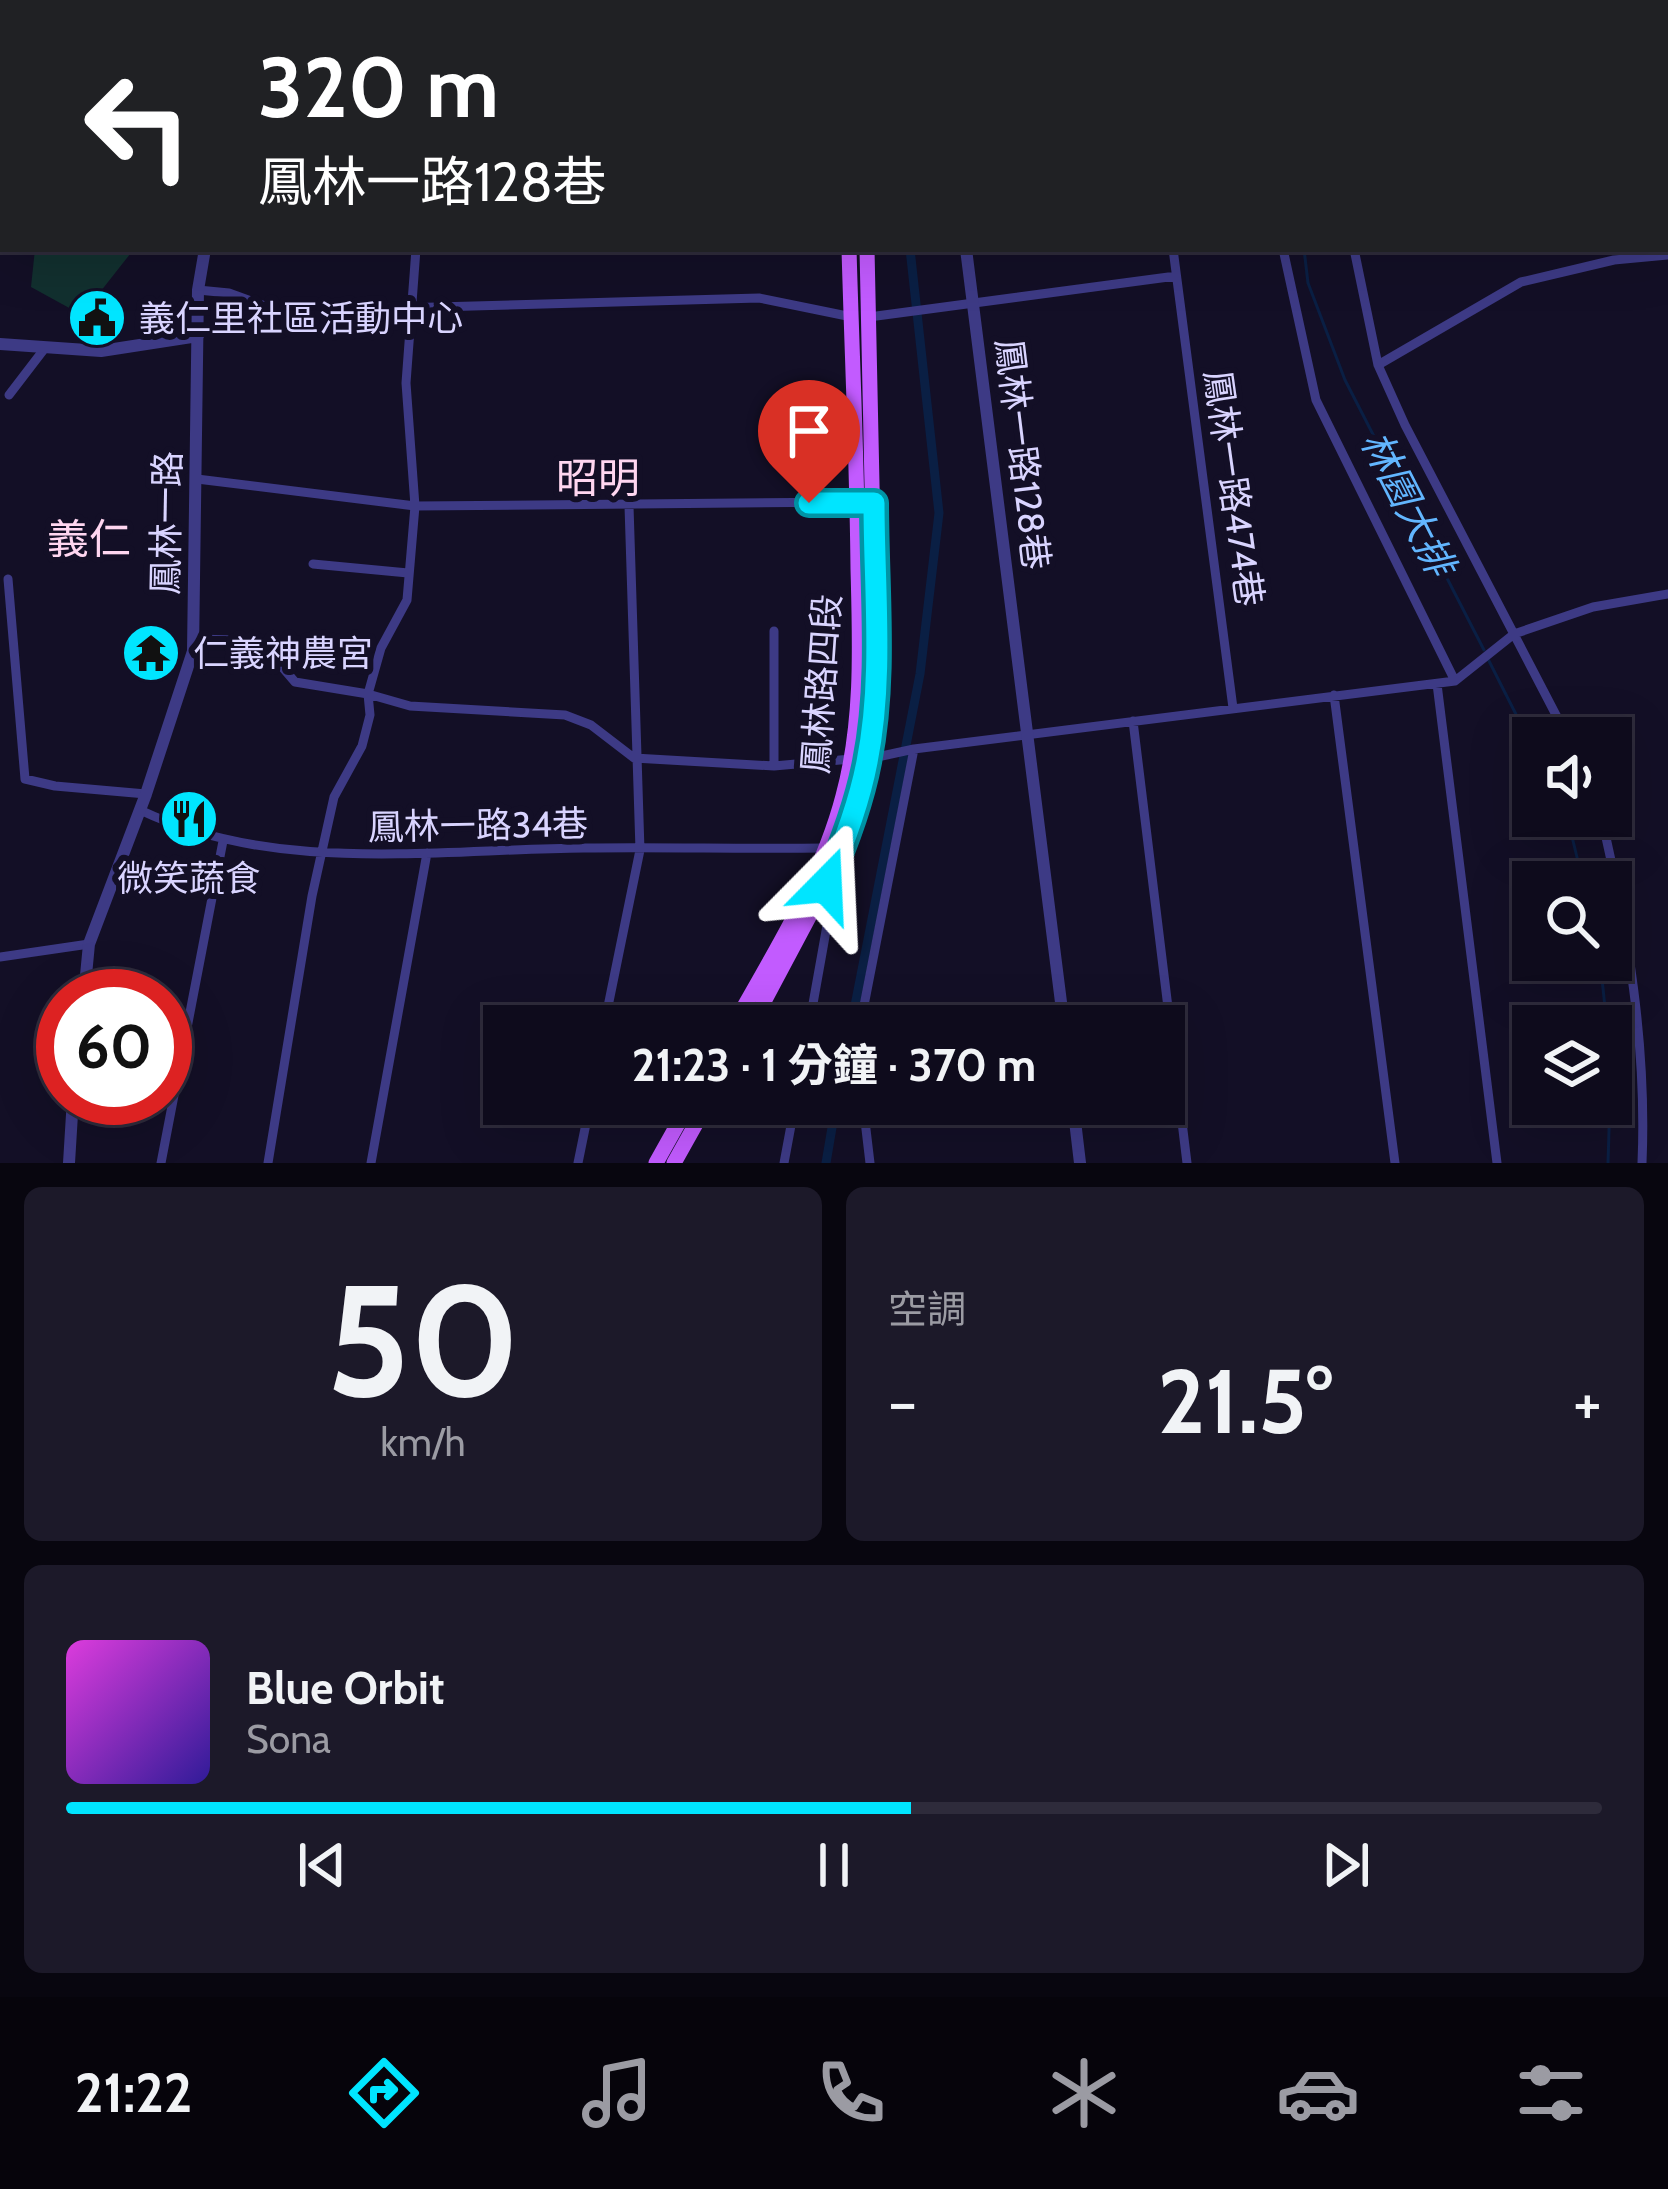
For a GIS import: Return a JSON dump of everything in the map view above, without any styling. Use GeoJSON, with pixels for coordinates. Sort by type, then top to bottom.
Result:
{"type":"FeatureCollection","features":[{"type":"Feature","properties":{"kind":"main road","name":"鳳林路四段"},"geometry":{"type":"LineString","coordinates":[[762,1005],[826,885],[856,805],[876,672],[860,317],[849,252]]}},
{"type":"Feature","properties":{"kind":"main road","name":"鳳林路四段"},"geometry":{"type":"LineString","coordinates":[[860,317],[867,252]]}},
{"type":"Feature","properties":{"kind":"main road","name":"鳳林路四段"},"geometry":{"type":"LineString","coordinates":[[745,1005],[790,924],[860,759]]}},
{"type":"Feature","properties":{"kind":"main road"},"geometry":{"type":"LineString","coordinates":[[656,1163],[677,1125]]}},
{"type":"Feature","properties":{"kind":"main road"},"geometry":{"type":"LineString","coordinates":[[674,1163],[695,1125]]}},
{"type":"Feature","properties":{"kind":"street","name":"鳳林一路"},"geometry":{"type":"LineString","coordinates":[[87,969],[89,944],[190,667],[199,290],[205,252]]}},
{"type":"Feature","properties":{"kind":"street"},"geometry":{"type":"LineString","coordinates":[[268,1163],[321,851],[337,789],[362,746],[370,715],[368,694],[381,648],[407,599],[415,506],[406,383],[416,252]]}},
{"type":"Feature","properties":{"kind":"street"},"geometry":{"type":"LineString","coordinates":[[967,252],[973,301],[1176,276]]}},
{"type":"Feature","properties":{"kind":"street","name":"鳳林一路474巷"},"geometry":{"type":"LineString","coordinates":[[1173,252],[1233,708]]}},
{"type":"Feature","properties":{"kind":"street"},"geometry":{"type":"LineString","coordinates":[[1283,252],[1316,400],[1458,680]]}},
{"type":"Feature","properties":{"kind":"street"},"geometry":{"type":"LineString","coordinates":[[1355,252],[1378,365],[1511,638],[1556,717]]}},
{"type":"Feature","properties":{"kind":"street"},"geometry":{"type":"LineString","coordinates":[[1378,365],[1521,282],[1614,260],[1668,255]]}},
{"type":"Feature","properties":{"kind":"street","name":"鳳林一路128巷"},"geometry":{"type":"LineString","coordinates":[[199,290],[230,293],[293,316],[759,298],[860,317],[973,301],[1062,1005]]}},
{"type":"Feature","properties":{"kind":"street"},"geometry":{"type":"LineString","coordinates":[[0,344],[101,350],[198,336]]}},
{"type":"Feature","properties":{"kind":"street"},"geometry":{"type":"LineString","coordinates":[[9,395],[45,348]]}},
{"type":"Feature","properties":{"kind":"street"},"geometry":{"type":"LineString","coordinates":[[197,479],[415,506],[866,502]]}},
{"type":"Feature","properties":{"kind":"street"},"geometry":{"type":"LineString","coordinates":[[608,1005],[640,850],[628,506]]}},
{"type":"Feature","properties":{"kind":"street"},"geometry":{"type":"LineString","coordinates":[[313,564],[408,573]]}},
{"type":"Feature","properties":{"kind":"street"},"geometry":{"type":"LineString","coordinates":[[8,579],[25,779],[146,794]]}},
{"type":"Feature","properties":{"kind":"street"},"geometry":{"type":"LineString","coordinates":[[194,639],[237,640],[271,654],[296,682],[435,710],[565,715],[591,725],[634,758],[774,766],[860,759],[1458,680],[1511,638],[1577,611],[1668,594]]}},
{"type":"Feature","properties":{"kind":"street"},"geometry":{"type":"LineString","coordinates":[[774,631],[774,766]]}},
{"type":"Feature","properties":{"kind":"street"},"geometry":{"type":"LineString","coordinates":[[1437,684],[1497,1163]]}},
{"type":"Feature","properties":{"kind":"street"},"geometry":{"type":"LineString","coordinates":[[1334,695],[1395,1163]]}},
{"type":"Feature","properties":{"kind":"street"},"geometry":{"type":"LineString","coordinates":[[1133,721],[1187,1163]]}},
{"type":"Feature","properties":{"kind":"street"},"geometry":{"type":"LineString","coordinates":[[864,1005],[911,750]]}},
{"type":"Feature","properties":{"kind":"street","name":"鳳林一路34巷"},"geometry":{"type":"LineString","coordinates":[[140,810],[223,841],[360,856],[824,848]]}},
{"type":"Feature","properties":{"kind":"street"},"geometry":{"type":"LineString","coordinates":[[1606,837],[1639,1022],[1642,1163]]}},
{"type":"Feature","properties":{"kind":"street"},"geometry":{"type":"LineString","coordinates":[[160,1163],[223,841]]}},
{"type":"Feature","properties":{"kind":"street"},"geometry":{"type":"LineString","coordinates":[[371,1163],[427,853]]}},
{"type":"Feature","properties":{"kind":"street"},"geometry":{"type":"LineString","coordinates":[[813,1005],[831,903],[815,868]]}},
{"type":"Feature","properties":{"kind":"street"},"geometry":{"type":"LineString","coordinates":[[0,957],[89,944]]}},
{"type":"Feature","properties":{"kind":"street"},"geometry":{"type":"LineString","coordinates":[[69,1163],[72,1125]]}},
{"type":"Feature","properties":{"kind":"street"},"geometry":{"type":"LineString","coordinates":[[578,1163],[586,1125]]}},
{"type":"Feature","properties":{"kind":"street"},"geometry":{"type":"LineString","coordinates":[[784,1163],[791,1125]]}},
{"type":"Feature","properties":{"kind":"street"},"geometry":{"type":"LineString","coordinates":[[865,1125],[870,1163]]}},
{"type":"Feature","properties":{"kind":"street"},"geometry":{"type":"LineString","coordinates":[[1075,1125],[1080,1163]]}},
{"type":"Feature","properties":{"kind":"green space"},"geometry":{"type":"Polygon","coordinates":[[[35,252],[132,252],[82,315],[31,287],[35,252]]]}},
{"type":"Feature","properties":{"kind":"waterway"},"geometry":{"type":"LineString","coordinates":[[855,1005],[920,674],[939,513],[910,252]]}},
{"type":"Feature","properties":{"kind":"waterway","name":"林園大排"},"geometry":{"type":"LineString","coordinates":[[1304,252],[1308,283],[1345,380],[1484,650]]}},
{"type":"Feature","properties":{"kind":"waterway","name":"林園大排"},"geometry":{"type":"LineString","coordinates":[[1488,659],[1517,717]]}},
{"type":"Feature","properties":{"kind":"waterway","name":"林園大排"},"geometry":{"type":"LineString","coordinates":[[1572,837],[1578,861]]}},
{"type":"Feature","properties":{"kind":"waterway","name":"林園大排"},"geometry":{"type":"LineString","coordinates":[[1602,981],[1605,1005]]}},
{"type":"Feature","properties":{"kind":"waterway"},"geometry":{"type":"LineString","coordinates":[[826,1163],[832,1125]]}},
{"type":"Feature","properties":{"kind":"waterway","name":"林園大排"},"geometry":{"type":"LineString","coordinates":[[1608,1163],[1609,1125]]}},
{"type":"Feature","properties":{"kind":"place","name":"義仁里社區活動中心"},"geometry":{"type":"Point","coordinates":[97,318]}},
{"type":"Feature","properties":{"kind":"place","name":"仁義神農宮"},"geometry":{"type":"Point","coordinates":[151,653]}},
{"type":"Feature","properties":{"kind":"place","name":"微笑蔬食"},"geometry":{"type":"Point","coordinates":[189,819]}},
{"type":"Feature","properties":{"kind":"district","name":"昭明"},"geometry":{"type":"Point","coordinates":[598,478]}},
{"type":"Feature","properties":{"kind":"district","name":"義仁"},"geometry":{"type":"Point","coordinates":[89,539]}},
{"type":"Feature","properties":{"kind":"route"},"geometry":{"type":"LineString","coordinates":[[809,503],[874,503],[876,672],[868,759],[826,885]]}}]}
